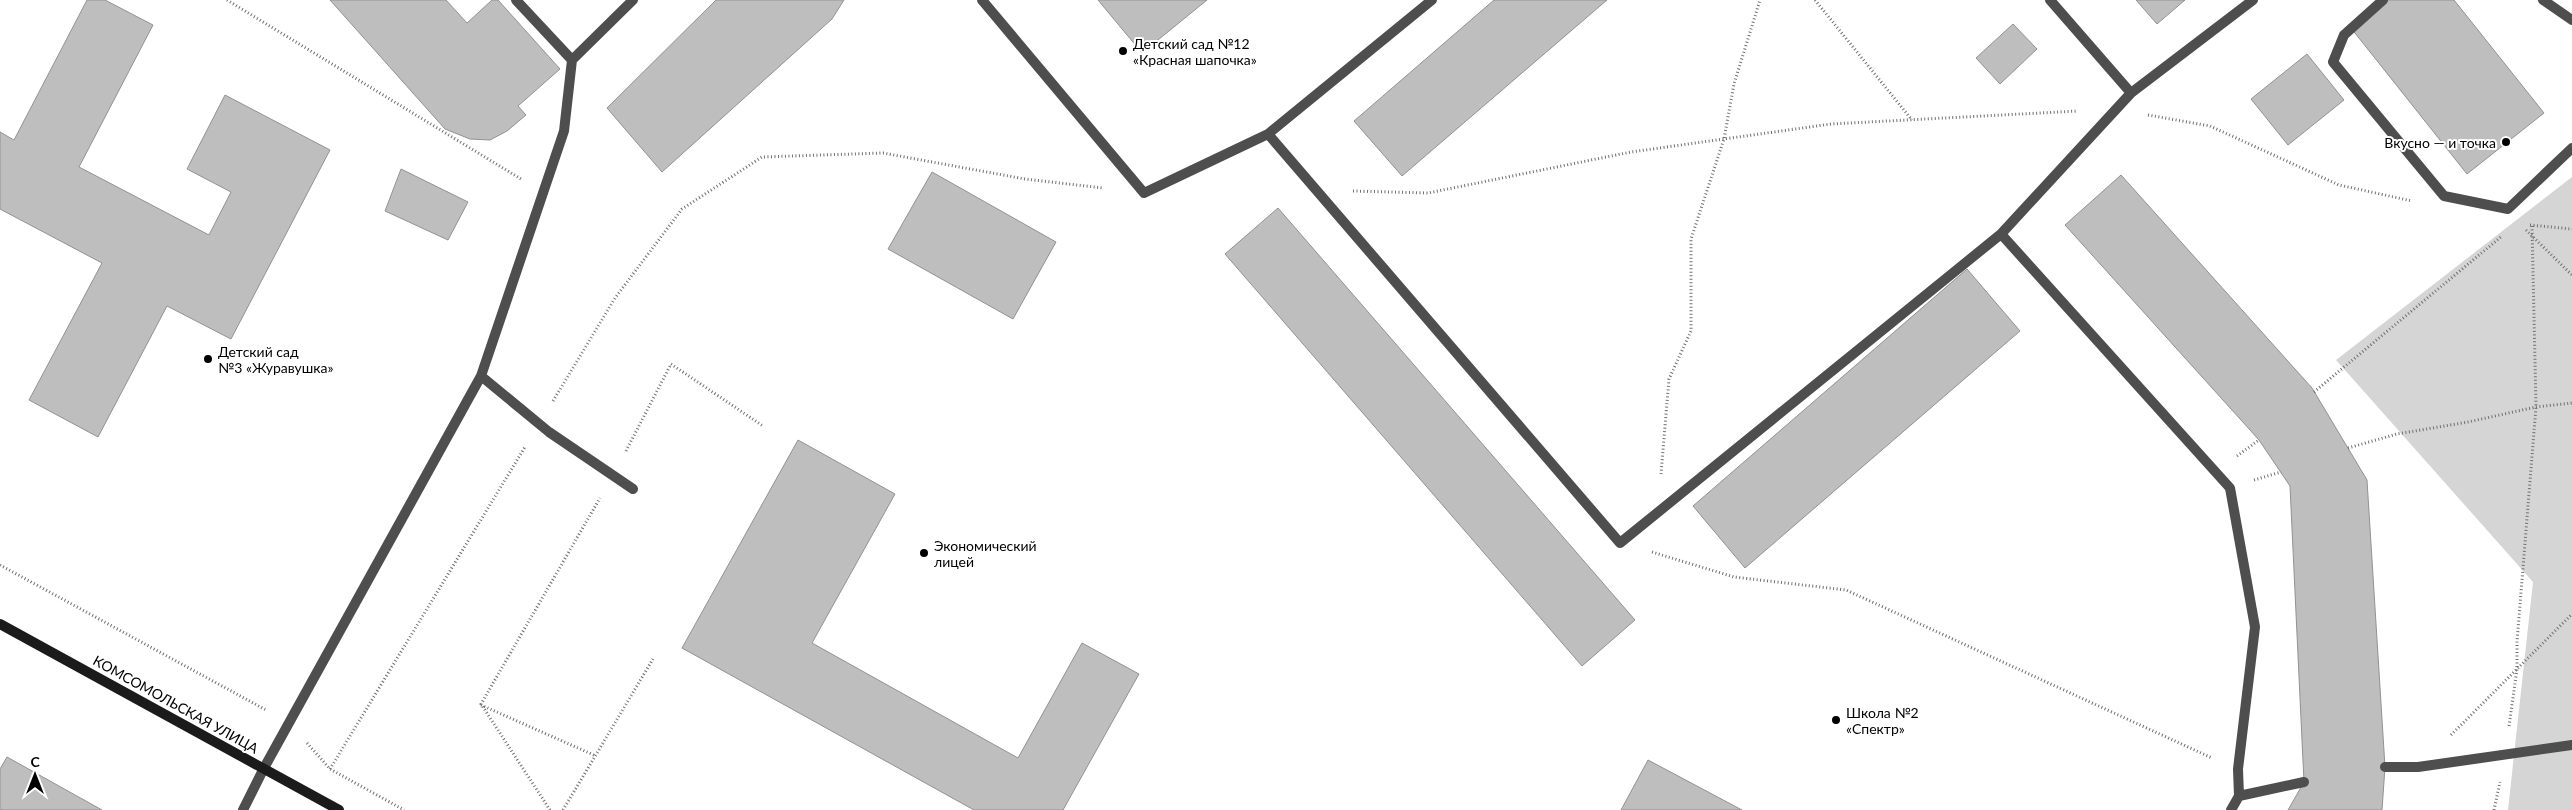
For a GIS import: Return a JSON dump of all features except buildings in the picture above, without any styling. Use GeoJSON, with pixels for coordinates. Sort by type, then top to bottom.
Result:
{"type":"FeatureCollection","features":[{"type":"Feature","properties":{"kind":"street","name":"КОМСОМОЛЬСКАЯ УЛИЦА"},"geometry":{"type":"LineString","coordinates":[[0,624],[339,810]]}},
{"type":"Feature","properties":{"kind":"lane"},"geometry":{"type":"LineString","coordinates":[[516,0],[572,60]]}},
{"type":"Feature","properties":{"kind":"lane"},"geometry":{"type":"LineString","coordinates":[[243,810],[264,768],[481,376],[564,131],[572,60],[633,0]]}},
{"type":"Feature","properties":{"kind":"lane"},"geometry":{"type":"LineString","coordinates":[[982,0],[1144,193],[1268,134],[1432,0]]}},
{"type":"Feature","properties":{"kind":"lane"},"geometry":{"type":"LineString","coordinates":[[2050,0],[2131,93]]}},
{"type":"Feature","properties":{"kind":"lane"},"geometry":{"type":"LineString","coordinates":[[1268,134],[1620,542],[2001,234],[2131,93],[2253,0]]}},
{"type":"Feature","properties":{"kind":"lane"},"geometry":{"type":"LineString","coordinates":[[2382,0],[2344,35],[2333,62],[2444,196],[2508,209],[2572,148]]}},
{"type":"Feature","properties":{"kind":"lane"},"geometry":{"type":"LineString","coordinates":[[2543,0],[2572,20]]}},
{"type":"Feature","properties":{"kind":"lane"},"geometry":{"type":"LineString","coordinates":[[2001,234],[2230,488],[2255,626],[2238,769],[2239,796],[2231,810]]}},
{"type":"Feature","properties":{"kind":"lane"},"geometry":{"type":"LineString","coordinates":[[481,376],[540,424],[633,489]]}},
{"type":"Feature","properties":{"kind":"lane"},"geometry":{"type":"LineString","coordinates":[[2385,766],[2418,767],[2572,745]]}},
{"type":"Feature","properties":{"kind":"lane"},"geometry":{"type":"LineString","coordinates":[[2239,796],[2304,782]]}},
{"type":"Feature","properties":{"kind":"path"},"geometry":{"type":"LineString","coordinates":[[227,0],[543,192]]}},
{"type":"Feature","properties":{"kind":"path"},"geometry":{"type":"LineString","coordinates":[[1658,512],[1669,379],[1691,331],[1691,239],[1724,139],[1734,84],[1760,0]]}},
{"type":"Feature","properties":{"kind":"path"},"geometry":{"type":"LineString","coordinates":[[1815,0],[1912,120]]}},
{"type":"Feature","properties":{"kind":"path"},"geometry":{"type":"LineString","coordinates":[[1308,181],[1347,191],[1428,193],[1631,152],[1831,124],[2116,110],[2210,126],[2338,185],[2414,201]]}},
{"type":"Feature","properties":{"kind":"path"},"geometry":{"type":"LineString","coordinates":[[330,769],[615,298],[682,209],[762,157],[883,153],[1025,178],[1144,193]]}},
{"type":"Feature","properties":{"kind":"path"},"geometry":{"type":"LineString","coordinates":[[2572,229],[2524,226],[2572,275]]}},
{"type":"Feature","properties":{"kind":"path"},"geometry":{"type":"LineString","coordinates":[[2494,810],[2506,754],[2517,669],[2517,642],[2536,407],[2532,226]]}},
{"type":"Feature","properties":{"kind":"path"},"geometry":{"type":"LineString","coordinates":[[2314,392],[2503,235]]}},
{"type":"Feature","properties":{"kind":"path"},"geometry":{"type":"LineString","coordinates":[[481,704],[613,475],[671,364],[763,426]]}},
{"type":"Feature","properties":{"kind":"path"},"geometry":{"type":"LineString","coordinates":[[2348,448],[2397,434],[2468,422],[2536,407],[2572,403]]}},
{"type":"Feature","properties":{"kind":"path"},"geometry":{"type":"LineString","coordinates":[[1620,542],[1734,577],[1846,590],[2238,769]]}},
{"type":"Feature","properties":{"kind":"path"},"geometry":{"type":"LineString","coordinates":[[0,565],[289,723],[330,769],[404,810]]}},
{"type":"Feature","properties":{"kind":"path"},"geometry":{"type":"LineString","coordinates":[[2418,767],[2572,614]]}},
{"type":"Feature","properties":{"kind":"path"},"geometry":{"type":"LineString","coordinates":[[564,810],[653,659]]}},
{"type":"Feature","properties":{"kind":"path"},"geometry":{"type":"LineString","coordinates":[[481,704],[596,756]]}},
{"type":"Feature","properties":{"kind":"path"},"geometry":{"type":"LineString","coordinates":[[481,704],[550,810]]}},
{"type":"Feature","properties":{"kind":"shaded area"},"geometry":{"type":"Polygon","coordinates":[[[2572,177],[2572,810],[2508,810],[2533,582],[2336,360],[2572,177]]]}},
{"type":"Feature","properties":{"kind":"place","name":"Детский сад №12 «Красная шапочка»"},"geometry":{"type":"Point","coordinates":[1123,51]}},
{"type":"Feature","properties":{"kind":"place","name":"Вкусно — и точка"},"geometry":{"type":"Point","coordinates":[2506,142]}},
{"type":"Feature","properties":{"kind":"place","name":"Детский сад №3 «Журавушка»"},"geometry":{"type":"Point","coordinates":[208,359]}},
{"type":"Feature","properties":{"kind":"place","name":"Экономический лицей"},"geometry":{"type":"Point","coordinates":[924,553]}},
{"type":"Feature","properties":{"kind":"place","name":"Школа №2 «Спектр»"},"geometry":{"type":"Point","coordinates":[1836,720]}}]}
